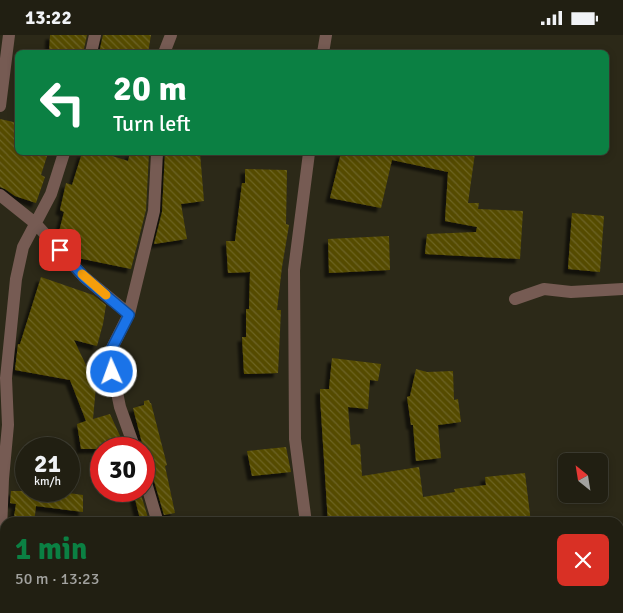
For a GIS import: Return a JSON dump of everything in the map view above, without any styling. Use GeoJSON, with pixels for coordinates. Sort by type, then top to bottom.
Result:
{"type":"FeatureCollection","features":[{"type":"Feature","properties":{"kind":"street"},"geometry":{"type":"LineString","coordinates":[[0,106],[9,35]]}},
{"type":"Feature","properties":{"kind":"street"},"geometry":{"type":"LineString","coordinates":[[92,50],[95,35]]}},
{"type":"Feature","properties":{"kind":"street"},"geometry":{"type":"LineString","coordinates":[[165,50],[172,35]]}},
{"type":"Feature","properties":{"kind":"street"},"geometry":{"type":"LineString","coordinates":[[324,50],[326,35]]}},
{"type":"Feature","properties":{"kind":"street"},"geometry":{"type":"LineString","coordinates":[[2,517],[8,425],[6,378],[16,279],[23,247],[51,193],[63,155]]}},
{"type":"Feature","properties":{"kind":"street"},"geometry":{"type":"LineString","coordinates":[[131,437],[120,407],[109,354],[129,315],[154,211],[157,155]]}},
{"type":"Feature","properties":{"kind":"street"},"geometry":{"type":"LineString","coordinates":[[305,517],[295,439],[294,270],[309,155]]}},
{"type":"Feature","properties":{"kind":"street"},"geometry":{"type":"LineString","coordinates":[[0,195],[35,223],[84,277],[129,315]]}},
{"type":"Feature","properties":{"kind":"street"},"geometry":{"type":"LineString","coordinates":[[515,299],[544,289],[571,292],[623,289]]}},
{"type":"Feature","properties":{"kind":"street"},"geometry":{"type":"LineString","coordinates":[[152,502],[156,517]]}},
{"type":"Feature","properties":{"kind":"building"},"geometry":{"type":"Polygon","coordinates":[[[50,35],[87,35],[84,50],[49,50],[50,35]]]}},
{"type":"Feature","properties":{"kind":"building"},"geometry":{"type":"Polygon","coordinates":[[[103,35],[151,35],[148,50],[100,50],[103,35]]]}},
{"type":"Feature","properties":{"kind":"building"},"geometry":{"type":"Polygon","coordinates":[[[0,119],[15,122],[15,155],[47,155],[41,175],[45,177],[36,203],[15,196],[0,187],[0,119]]]}},
{"type":"Feature","properties":{"kind":"building"},"geometry":{"type":"Polygon","coordinates":[[[81,155],[109,155],[128,161],[130,155],[149,155],[146,210],[131,269],[78,258],[58,236],[64,212],[60,210],[66,183],[72,185],[81,155]]]}},
{"type":"Feature","properties":{"kind":"building"},"geometry":{"type":"Polygon","coordinates":[[[165,155],[200,155],[204,201],[181,204],[187,239],[154,244],[162,212],[165,155]]]}},
{"type":"Feature","properties":{"kind":"building"},"geometry":{"type":"Polygon","coordinates":[[[341,155],[475,155],[468,203],[479,203],[478,209],[523,211],[520,259],[425,254],[427,234],[476,232],[477,227],[445,221],[448,172],[392,160],[381,208],[330,198],[341,155]]]}},
{"type":"Feature","properties":{"kind":"building"},"geometry":{"type":"Polygon","coordinates":[[[245,169],[287,170],[286,224],[289,225],[277,310],[281,310],[278,373],[244,374],[242,337],[246,337],[246,309],[249,309],[250,272],[228,273],[226,241],[235,241],[242,183],[245,183],[245,169]]]}},
{"type":"Feature","properties":{"kind":"building"},"geometry":{"type":"Polygon","coordinates":[[[572,213],[604,216],[600,272],[568,269],[572,213]]]}},
{"type":"Feature","properties":{"kind":"building"},"geometry":{"type":"Polygon","coordinates":[[[389,236],[390,270],[329,273],[328,239],[389,236]]]}},
{"type":"Feature","properties":{"kind":"building"},"geometry":{"type":"Polygon","coordinates":[[[41,277],[93,295],[106,305],[97,346],[74,340],[96,386],[93,419],[110,414],[121,437],[90,437],[90,449],[81,449],[77,424],[86,421],[70,380],[15,370],[18,344],[20,344],[41,277]]]}},
{"type":"Feature","properties":{"kind":"building"},"geometry":{"type":"Polygon","coordinates":[[[332,358],[381,364],[378,381],[370,380],[368,409],[348,407],[351,445],[360,444],[362,476],[419,467],[423,497],[455,492],[454,489],[486,485],[485,477],[525,473],[530,517],[328,517],[320,389],[329,389],[332,358]]]}},
{"type":"Feature","properties":{"kind":"building"},"geometry":{"type":"Polygon","coordinates":[[[416,369],[427,372],[453,371],[454,400],[458,399],[461,422],[438,425],[441,458],[416,461],[413,425],[411,425],[407,397],[410,396],[416,369]]]}},
{"type":"Feature","properties":{"kind":"building"},"geometry":{"type":"Polygon","coordinates":[[[149,400],[151,403],[167,465],[165,466],[175,513],[164,515],[155,484],[155,437],[140,437],[133,408],[144,405],[144,401],[149,400]]]}},
{"type":"Feature","properties":{"kind":"building"},"geometry":{"type":"Polygon","coordinates":[[[286,447],[291,472],[252,476],[247,451],[286,447]]]}},
{"type":"Feature","properties":{"kind":"building"},"geometry":{"type":"Polygon","coordinates":[[[11,491],[15,491],[15,502],[80,502],[80,495],[83,495],[83,512],[36,506],[35,517],[14,517],[16,504],[10,503],[11,491]]]}},
{"type":"Feature","properties":{"kind":"building"},"geometry":{"type":"Polygon","coordinates":[[[136,502],[143,502],[148,517],[140,517],[136,502]]]}},
{"type":"Feature","properties":{"kind":"slow traffic"},"geometry":{"type":"LineString","coordinates":[[82,274],[106,295]]}},
{"type":"Feature","properties":{"kind":"route"},"geometry":{"type":"LineString","coordinates":[[60,250],[84,277],[129,315],[109,354],[112,372]]}}]}
